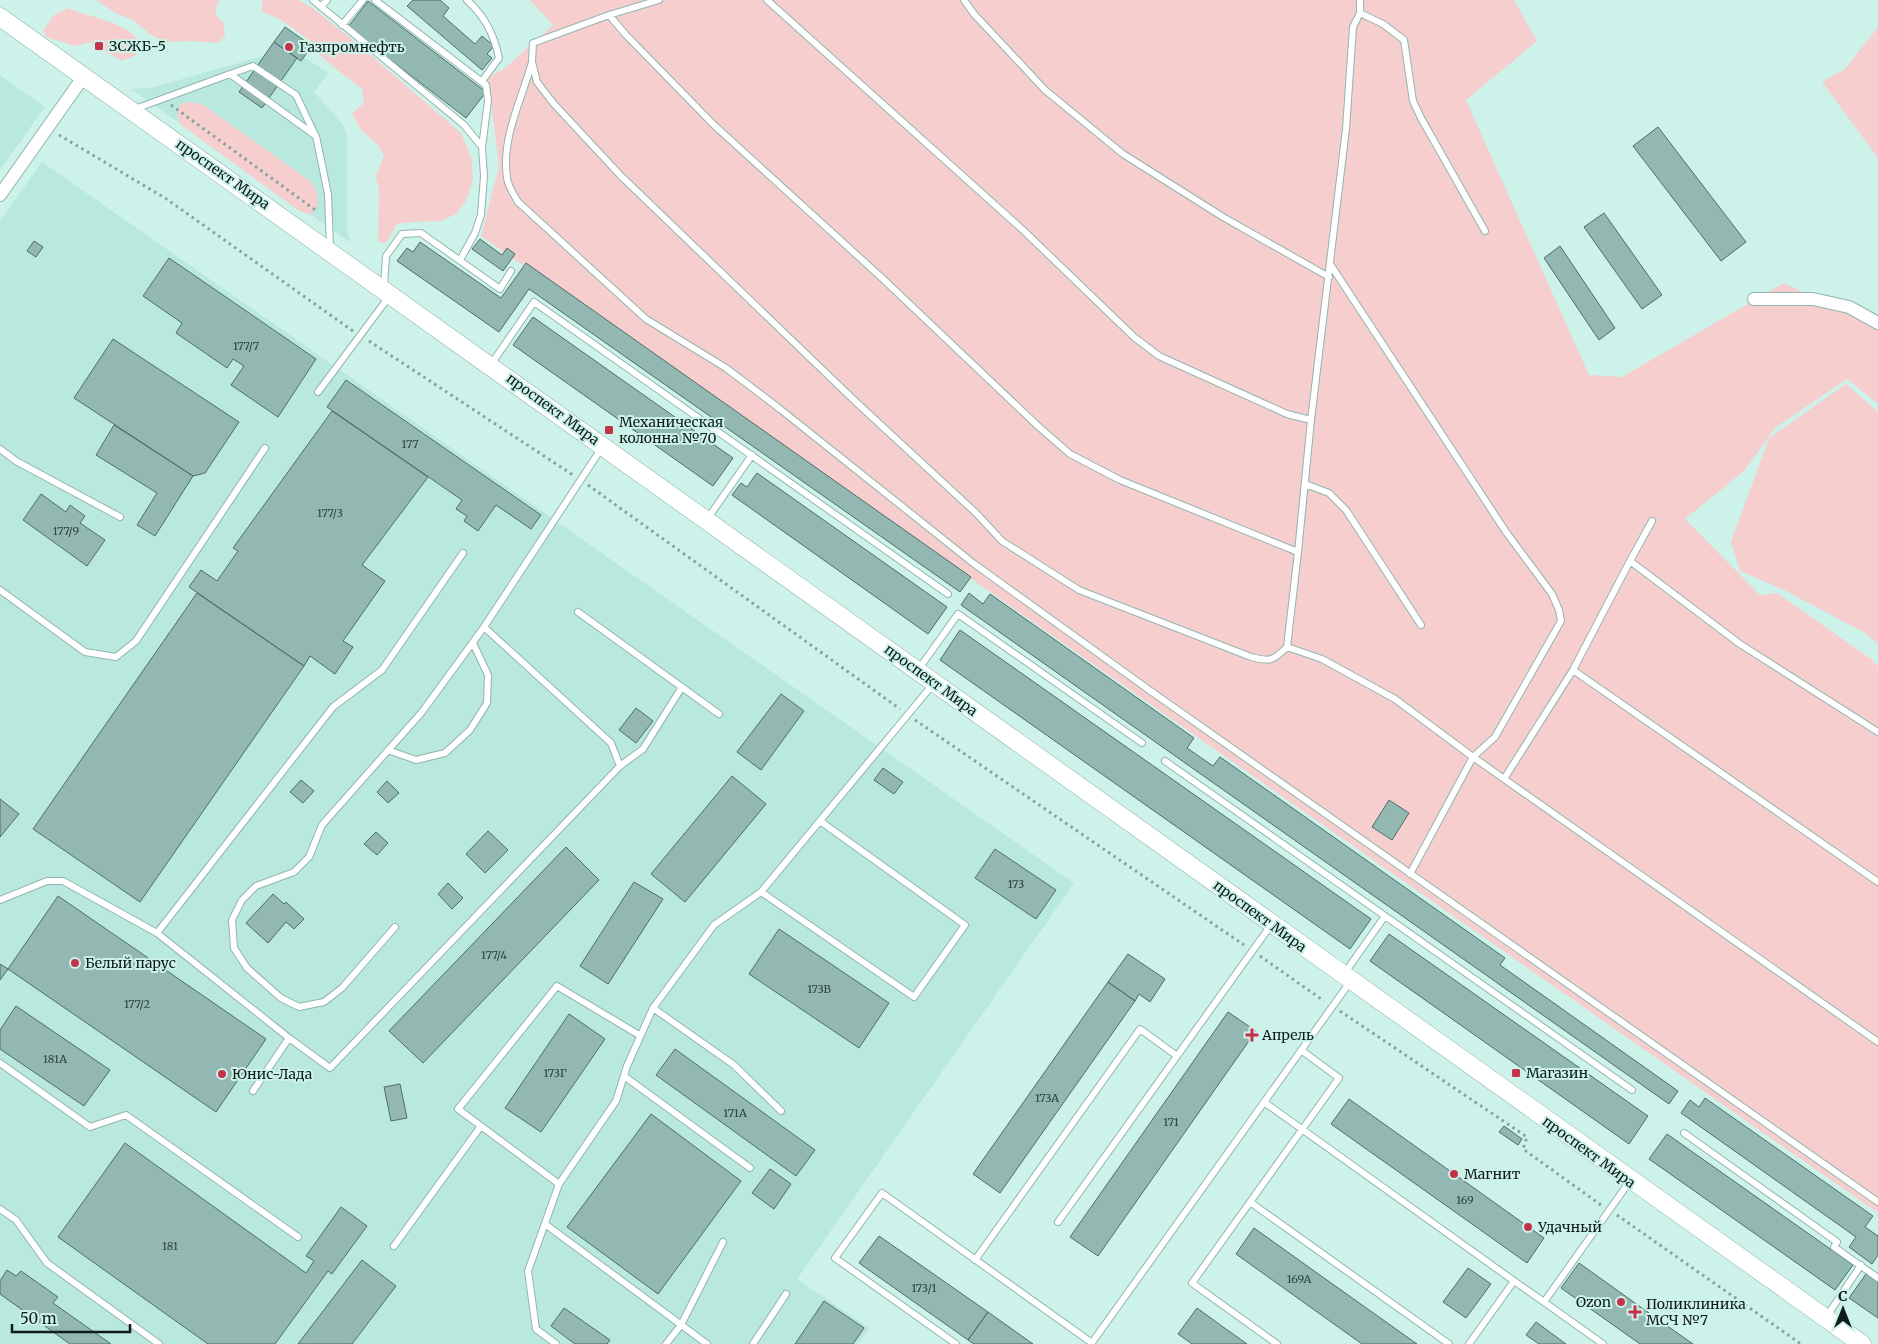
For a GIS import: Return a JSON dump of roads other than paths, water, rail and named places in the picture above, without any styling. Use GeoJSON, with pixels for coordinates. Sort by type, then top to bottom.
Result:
{"type":"FeatureCollection","features":[{"type":"Feature","properties":{"kind":"street","name":"проспект Мира"},"geometry":{"type":"LineString","coordinates":[[0,16],[388,290],[1630,1181],[1862,1344]]}},
{"type":"Feature","properties":{"kind":"street"},"geometry":{"type":"LineString","coordinates":[[0,195],[84,76]]}},
{"type":"Feature","properties":{"kind":"street"},"geometry":{"type":"LineString","coordinates":[[1754,299],[1813,299],[1849,307],[1878,322]]}},
{"type":"Feature","properties":{"kind":"lane"},"geometry":{"type":"LineString","coordinates":[[312,0],[464,125],[482,147]]}},
{"type":"Feature","properties":{"kind":"lane"},"geometry":{"type":"LineString","coordinates":[[321,7],[327,0]]}},
{"type":"Feature","properties":{"kind":"lane"},"geometry":{"type":"LineString","coordinates":[[342,25],[363,0]]}},
{"type":"Feature","properties":{"kind":"lane"},"geometry":{"type":"LineString","coordinates":[[375,0],[486,85],[488,101],[482,147],[484,176],[481,214],[474,233],[460,260]]}},
{"type":"Feature","properties":{"kind":"lane"},"geometry":{"type":"LineString","coordinates":[[466,0],[478,10],[494,38],[499,58],[482,81]]}},
{"type":"Feature","properties":{"kind":"lane"},"geometry":{"type":"LineString","coordinates":[[659,0],[609,15],[533,43],[532,62],[515,108],[506,156],[507,179],[518,202],[646,319],[726,368],[973,563],[1410,874],[1878,1202]]}},
{"type":"Feature","properties":{"kind":"lane"},"geometry":{"type":"LineString","coordinates":[[767,0],[1024,230],[1141,342],[1159,356],[1287,414],[1311,420]]}},
{"type":"Feature","properties":{"kind":"lane"},"geometry":{"type":"LineString","coordinates":[[964,0],[974,14],[1045,90],[1123,154],[1223,217],[1329,278]]}},
{"type":"Feature","properties":{"kind":"lane"},"geometry":{"type":"LineString","coordinates":[[532,62],[537,82],[554,104],[620,176],[856,402],[977,514],[1002,541],[1079,590],[1266,661],[1277,657],[1287,647],[1311,420],[1346,129],[1353,27],[1360,12],[1360,0]]}},
{"type":"Feature","properties":{"kind":"lane"},"geometry":{"type":"LineString","coordinates":[[1360,12],[1383,24],[1404,40],[1413,101],[1485,230]]}},
{"type":"Feature","properties":{"kind":"lane"},"geometry":{"type":"LineString","coordinates":[[609,15],[714,124],[1070,454],[1120,480],[1298,552]]}},
{"type":"Feature","properties":{"kind":"lane"},"geometry":{"type":"LineString","coordinates":[[133,110],[253,66],[296,95],[316,136],[328,194],[330,249]]}},
{"type":"Feature","properties":{"kind":"lane"},"geometry":{"type":"LineString","coordinates":[[230,74],[316,136]]}},
{"type":"Feature","properties":{"kind":"lane"},"geometry":{"type":"LineString","coordinates":[[318,392],[360,336],[388,290],[386,256],[402,234],[421,233],[500,288],[512,272]]}},
{"type":"Feature","properties":{"kind":"lane"},"geometry":{"type":"LineString","coordinates":[[1330,264],[1506,532],[1552,594],[1559,610],[1561,621],[1495,737],[1473,757],[1410,874]]}},
{"type":"Feature","properties":{"kind":"lane"},"geometry":{"type":"LineString","coordinates":[[491,364],[534,302],[948,594]]}},
{"type":"Feature","properties":{"kind":"lane"},"geometry":{"type":"LineString","coordinates":[[394,927],[342,988],[324,1002],[299,1006],[281,998],[247,968],[234,948],[232,920],[242,900],[256,886],[294,872],[309,857],[322,825],[422,712],[484,628],[604,445]]}},
{"type":"Feature","properties":{"kind":"lane"},"geometry":{"type":"LineString","coordinates":[[0,590],[85,652],[116,657],[136,640],[265,448]]}},
{"type":"Feature","properties":{"kind":"lane"},"geometry":{"type":"LineString","coordinates":[[0,449],[16,461],[120,517]]}},
{"type":"Feature","properties":{"kind":"lane"},"geometry":{"type":"LineString","coordinates":[[707,519],[752,455]]}},
{"type":"Feature","properties":{"kind":"lane"},"geometry":{"type":"LineString","coordinates":[[1305,484],[1329,493],[1346,510],[1421,624]]}},
{"type":"Feature","properties":{"kind":"lane"},"geometry":{"type":"LineString","coordinates":[[1504,779],[1573,670],[1652,521]]}},
{"type":"Feature","properties":{"kind":"lane"},"geometry":{"type":"LineString","coordinates":[[157,933],[333,707],[382,670],[463,554]]}},
{"type":"Feature","properties":{"kind":"lane"},"geometry":{"type":"LineString","coordinates":[[1630,561],[1740,644],[1878,732]]}},
{"type":"Feature","properties":{"kind":"lane"},"geometry":{"type":"LineString","coordinates":[[578,612],[719,714]]}},
{"type":"Feature","properties":{"kind":"lane"},"geometry":{"type":"LineString","coordinates":[[918,670],[958,614],[1142,743]]}},
{"type":"Feature","properties":{"kind":"lane"},"geometry":{"type":"LineString","coordinates":[[484,628],[611,743],[620,766]]}},
{"type":"Feature","properties":{"kind":"lane"},"geometry":{"type":"LineString","coordinates":[[388,750],[416,760],[445,753],[470,730],[488,703],[488,676],[473,643]]}},
{"type":"Feature","properties":{"kind":"lane"},"geometry":{"type":"LineString","coordinates":[[1287,647],[1322,659],[1395,699],[1473,757],[1878,1042]]}},
{"type":"Feature","properties":{"kind":"lane"},"geometry":{"type":"LineString","coordinates":[[1573,670],[1878,882]]}},
{"type":"Feature","properties":{"kind":"lane"},"geometry":{"type":"LineString","coordinates":[[556,1344],[536,1329],[528,1272],[559,1184],[616,1102],[639,1035],[653,1008],[714,926],[761,892],[934,682]]}},
{"type":"Feature","properties":{"kind":"lane"},"geometry":{"type":"LineString","coordinates":[[0,900],[47,881],[63,881],[157,933],[289,1038],[330,1068],[620,766],[643,749],[682,687]]}},
{"type":"Feature","properties":{"kind":"lane"},"geometry":{"type":"LineString","coordinates":[[1165,761],[1632,1090]]}},
{"type":"Feature","properties":{"kind":"lane"},"geometry":{"type":"LineString","coordinates":[[761,892],[914,997],[965,925],[820,821]]}},
{"type":"Feature","properties":{"kind":"lane"},"geometry":{"type":"LineString","coordinates":[[956,1344],[835,1258],[882,1193],[1091,1343],[1332,1006],[1347,978],[1386,916]]}},
{"type":"Feature","properties":{"kind":"lane"},"geometry":{"type":"LineString","coordinates":[[1058,1222],[1271,924]]}},
{"type":"Feature","properties":{"kind":"lane"},"geometry":{"type":"LineString","coordinates":[[559,1184],[458,1109],[557,986],[639,1035]]}},
{"type":"Feature","properties":{"kind":"lane"},"geometry":{"type":"LineString","coordinates":[[653,1008],[734,1065],[781,1111]]}},
{"type":"Feature","properties":{"kind":"lane"},"geometry":{"type":"LineString","coordinates":[[975,1260],[1140,1029],[1177,1056]]}},
{"type":"Feature","properties":{"kind":"lane"},"geometry":{"type":"LineString","coordinates":[[253,1091],[289,1038]]}},
{"type":"Feature","properties":{"kind":"lane"},"geometry":{"type":"LineString","coordinates":[[1277,1344],[1192,1283],[1339,1078],[1301,1050]]}},
{"type":"Feature","properties":{"kind":"lane"},"geometry":{"type":"LineString","coordinates":[[0,1063],[90,1127],[126,1115],[298,1237]]}},
{"type":"Feature","properties":{"kind":"lane"},"geometry":{"type":"LineString","coordinates":[[624,1076],[750,1168]]}},
{"type":"Feature","properties":{"kind":"lane"},"geometry":{"type":"LineString","coordinates":[[1264,1102],[1603,1344]]}},
{"type":"Feature","properties":{"kind":"lane"},"geometry":{"type":"LineString","coordinates":[[394,1246],[481,1126]]}},
{"type":"Feature","properties":{"kind":"lane"},"geometry":{"type":"LineString","coordinates":[[1684,1133],[1837,1242],[1834,1247],[1878,1278]]}},
{"type":"Feature","properties":{"kind":"lane"},"geometry":{"type":"LineString","coordinates":[[1544,1302],[1630,1181]]}},
{"type":"Feature","properties":{"kind":"lane"},"geometry":{"type":"LineString","coordinates":[[1250,1202],[1448,1344]]}},
{"type":"Feature","properties":{"kind":"lane"},"geometry":{"type":"LineString","coordinates":[[0,1209],[16,1220],[47,1263],[158,1344]]}},
{"type":"Feature","properties":{"kind":"lane"},"geometry":{"type":"LineString","coordinates":[[545,1224],[707,1344]]}},
{"type":"Feature","properties":{"kind":"lane"},"geometry":{"type":"LineString","coordinates":[[666,1344],[681,1325],[723,1242]]}},
{"type":"Feature","properties":{"kind":"lane"},"geometry":{"type":"LineString","coordinates":[[1825,1318],[1860,1266]]}},
{"type":"Feature","properties":{"kind":"lane"},"geometry":{"type":"LineString","coordinates":[[1469,1344],[1514,1281]]}},
{"type":"Feature","properties":{"kind":"lane"},"geometry":{"type":"LineString","coordinates":[[753,1344],[786,1294]]}},
{"type":"Feature","properties":{"kind":"place","name":"ЗСЖБ-5"},"geometry":{"type":"Point","coordinates":[99,46]}},
{"type":"Feature","properties":{"kind":"place","name":"Газпромнефть"},"geometry":{"type":"Point","coordinates":[289,47]}},
{"type":"Feature","properties":{"kind":"place","name":"Механическая колонна №70"},"geometry":{"type":"Point","coordinates":[609,430]}},
{"type":"Feature","properties":{"kind":"place","name":"Белый парус"},"geometry":{"type":"Point","coordinates":[75,963]}},
{"type":"Feature","properties":{"kind":"place","name":"Апрель"},"geometry":{"type":"Point","coordinates":[1252,1035]}},
{"type":"Feature","properties":{"kind":"place","name":"Магазин"},"geometry":{"type":"Point","coordinates":[1516,1073]}},
{"type":"Feature","properties":{"kind":"place","name":"Юнис-Лада"},"geometry":{"type":"Point","coordinates":[222,1074]}},
{"type":"Feature","properties":{"kind":"place","name":"Магнит"},"geometry":{"type":"Point","coordinates":[1454,1174]}},
{"type":"Feature","properties":{"kind":"place","name":"Удачный"},"geometry":{"type":"Point","coordinates":[1528,1227]}},
{"type":"Feature","properties":{"kind":"place","name":"Ozon"},"geometry":{"type":"Point","coordinates":[1621,1302]}},
{"type":"Feature","properties":{"kind":"place","name":"Поликлиника МСЧ №7"},"geometry":{"type":"Point","coordinates":[1635,1312]}}]}
